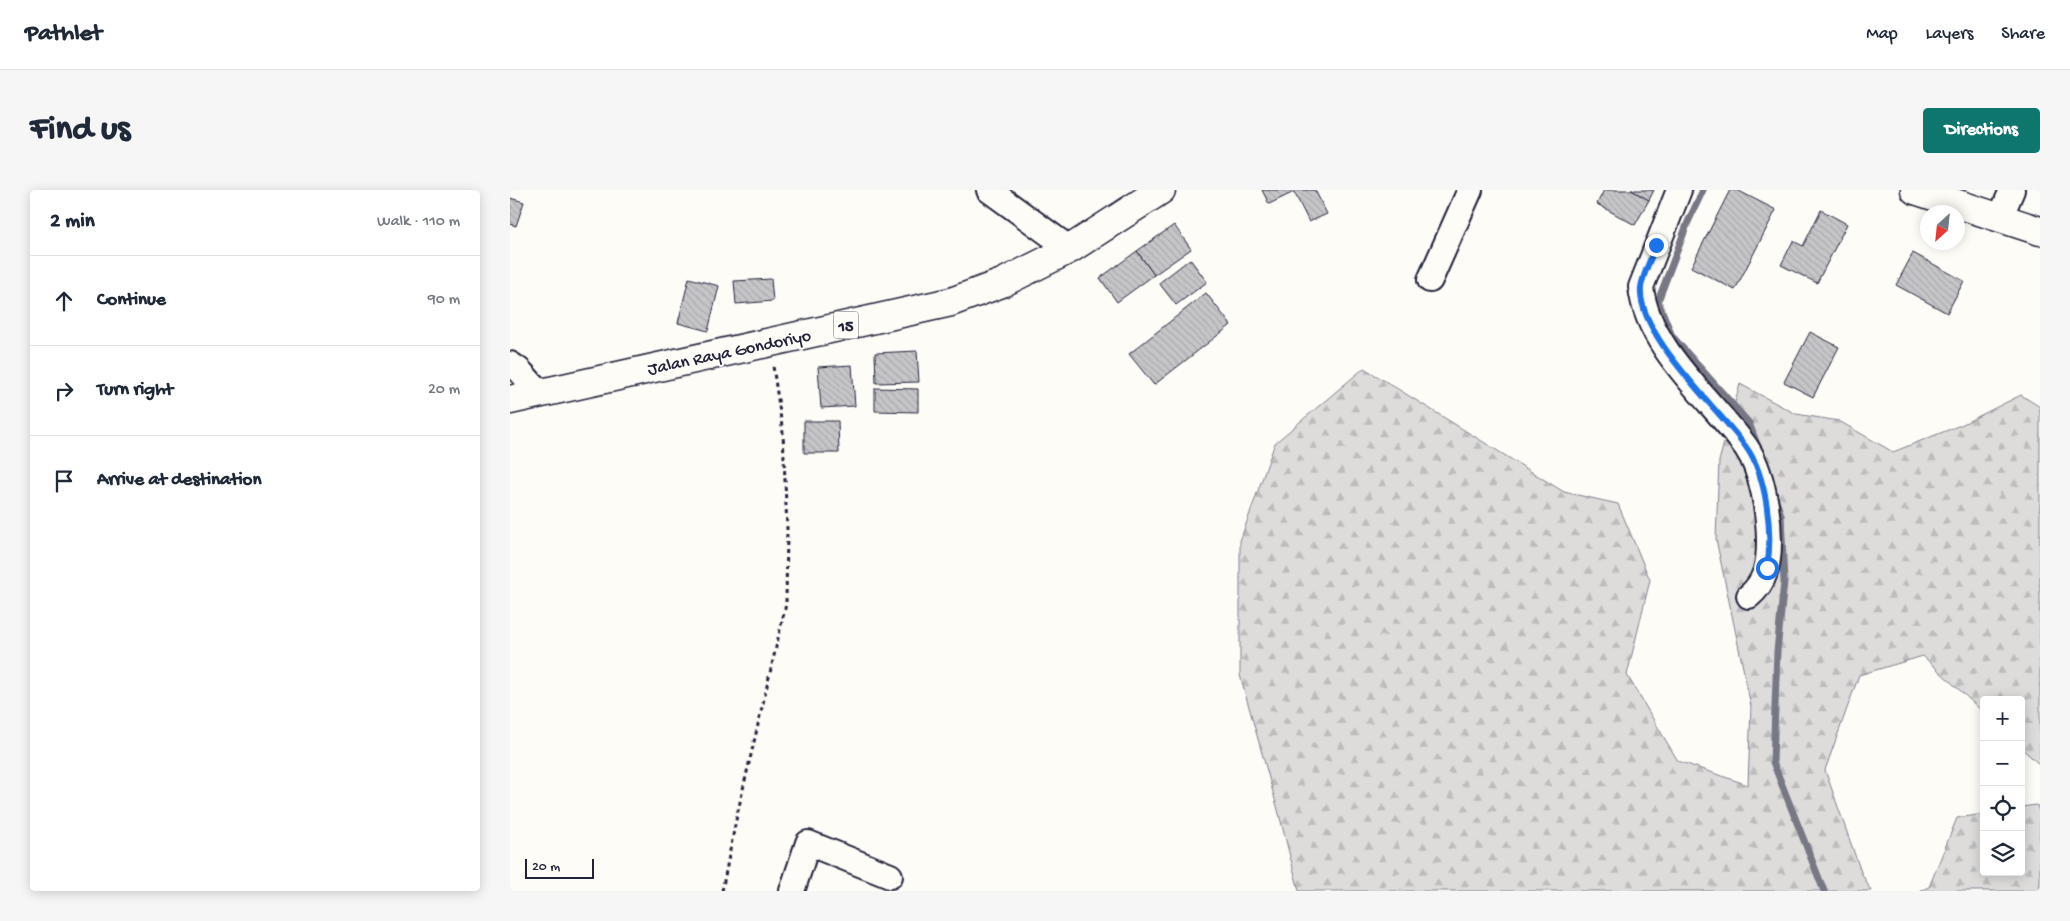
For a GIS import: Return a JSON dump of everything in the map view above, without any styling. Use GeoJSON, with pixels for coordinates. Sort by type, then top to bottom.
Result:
{"type":"FeatureCollection","features":[{"type":"Feature","properties":{"kind":"highway"},"geometry":{"type":"LineString","coordinates":[[1915,190],[2040,231]]}},
{"type":"Feature","properties":{"kind":"highway","name":"Jalan Raya Gondoriyo"},"geometry":{"type":"LineString","coordinates":[[510,400],[951,302],[1002,283],[1070,249],[1160,191]]}},
{"type":"Feature","properties":{"kind":"street"},"geometry":{"type":"LineString","coordinates":[[989,190],[1070,249]]}},
{"type":"Feature","properties":{"kind":"street"},"geometry":{"type":"LineString","coordinates":[[1430,280],[1470,190]]}},
{"type":"Feature","properties":{"kind":"street"},"geometry":{"type":"LineString","coordinates":[[1679,190],[1641,287],[1642,303],[1661,343],[1746,448],[1757,469],[1767,510],[1769,555],[1763,579],[1758,589],[1749,596]]}},
{"type":"Feature","properties":{"kind":"street"},"geometry":{"type":"LineString","coordinates":[[2000,218],[2012,190]]}},
{"type":"Feature","properties":{"kind":"street"},"geometry":{"type":"LineString","coordinates":[[510,364],[519,370],[540,393]]}},
{"type":"Feature","properties":{"kind":"street"},"geometry":{"type":"LineString","coordinates":[[792,891],[808,844],[890,876]]}},
{"type":"Feature","properties":{"kind":"path"},"geometry":{"type":"LineString","coordinates":[[722,891],[737,815],[786,604],[787,529],[783,433],[769,341]]}},
{"type":"Feature","properties":{"kind":"green space"},"geometry":{"type":"Polygon","coordinates":[[[1364,368],[1564,492],[1618,504],[1650,580],[1627,675],[1678,761],[1748,785],[1751,706],[1716,539],[1719,461],[1740,384],[1796,414],[1839,421],[1893,452],[1963,424],[2021,395],[2040,407],[2040,765],[2025,752],[2025,696],[1980,696],[1980,709],[1923,656],[1859,675],[1825,770],[1861,872],[1871,891],[1299,891],[1240,675],[1240,541],[1275,443],[1364,368]]]}},
{"type":"Feature","properties":{"kind":"green space"},"geometry":{"type":"Polygon","coordinates":[[[2037,805],[2040,814],[2040,891],[1919,891],[1929,887],[1957,818],[1980,815],[1980,876],[2025,876],[2025,806],[2037,805]]]}},
{"type":"Feature","properties":{"kind":"building"},"geometry":{"type":"Polygon","coordinates":[[[1262,190],[1315,190],[1327,214],[1309,222],[1294,192],[1269,204],[1262,190]]]}},
{"type":"Feature","properties":{"kind":"building"},"geometry":{"type":"Polygon","coordinates":[[[1604,190],[1631,190],[1649,200],[1635,225],[1597,204],[1604,190]]]}},
{"type":"Feature","properties":{"kind":"building"},"geometry":{"type":"Polygon","coordinates":[[[1631,190],[1654,190],[1649,200],[1631,190]]]}},
{"type":"Feature","properties":{"kind":"building"},"geometry":{"type":"Polygon","coordinates":[[[1730,190],[1737,190],[1776,210],[1735,290],[1691,267],[1730,190]]]}},
{"type":"Feature","properties":{"kind":"building"},"geometry":{"type":"Polygon","coordinates":[[[510,198],[524,202],[516,226],[510,224],[510,198]]]}},
{"type":"Feature","properties":{"kind":"building"},"geometry":{"type":"Polygon","coordinates":[[[1821,210],[1847,224],[1817,283],[1781,265],[1793,241],[1803,246],[1821,210]]]}},
{"type":"Feature","properties":{"kind":"building"},"geometry":{"type":"Polygon","coordinates":[[[1174,225],[1191,249],[1154,275],[1137,251],[1174,225]]]}},
{"type":"Feature","properties":{"kind":"building"},"geometry":{"type":"Polygon","coordinates":[[[1137,251],[1154,275],[1117,302],[1100,278],[1137,251]]]}},
{"type":"Feature","properties":{"kind":"building"},"geometry":{"type":"Polygon","coordinates":[[[1913,253],[1964,281],[1947,313],[1896,285],[1913,253]]]}},
{"type":"Feature","properties":{"kind":"building"},"geometry":{"type":"Polygon","coordinates":[[[1190,259],[1207,282],[1176,305],[1159,283],[1190,259]]]}},
{"type":"Feature","properties":{"kind":"building"},"geometry":{"type":"Polygon","coordinates":[[[689,278],[719,286],[708,331],[678,323],[689,278]]]}},
{"type":"Feature","properties":{"kind":"building"},"geometry":{"type":"Polygon","coordinates":[[[771,279],[773,301],[736,304],[734,281],[771,279]]]}},
{"type":"Feature","properties":{"kind":"building"},"geometry":{"type":"Polygon","coordinates":[[[1206,293],[1231,325],[1154,385],[1129,354],[1206,293]]]}},
{"type":"Feature","properties":{"kind":"building"},"geometry":{"type":"Polygon","coordinates":[[[1810,332],[1839,347],[1813,397],[1784,382],[1810,332]]]}},
{"type":"Feature","properties":{"kind":"building"},"geometry":{"type":"Polygon","coordinates":[[[917,351],[919,382],[876,383],[875,353],[917,351]]]}},
{"type":"Feature","properties":{"kind":"building"},"geometry":{"type":"Polygon","coordinates":[[[852,365],[855,406],[821,408],[818,367],[852,365]]]}},
{"type":"Feature","properties":{"kind":"building"},"geometry":{"type":"Polygon","coordinates":[[[875,388],[918,389],[918,412],[875,411],[875,388]]]}},
{"type":"Feature","properties":{"kind":"building"},"geometry":{"type":"Polygon","coordinates":[[[804,421],[838,421],[839,453],[804,453],[804,421]]]}},
{"type":"Feature","properties":{"kind":"waterway"},"geometry":{"type":"LineString","coordinates":[[1703,190],[1688,222],[1658,301],[1672,336],[1749,423],[1758,447]]}},
{"type":"Feature","properties":{"kind":"waterway"},"geometry":{"type":"LineString","coordinates":[[1775,498],[1781,515],[1784,582],[1777,651],[1773,762],[1824,891]]}},
{"type":"Feature","properties":{"kind":"route"},"geometry":{"type":"LineString","coordinates":[[1656,245],[1641,287],[1642,303],[1661,343],[1746,448],[1757,469],[1767,510],[1769,555],[1767,568]]}}]}
